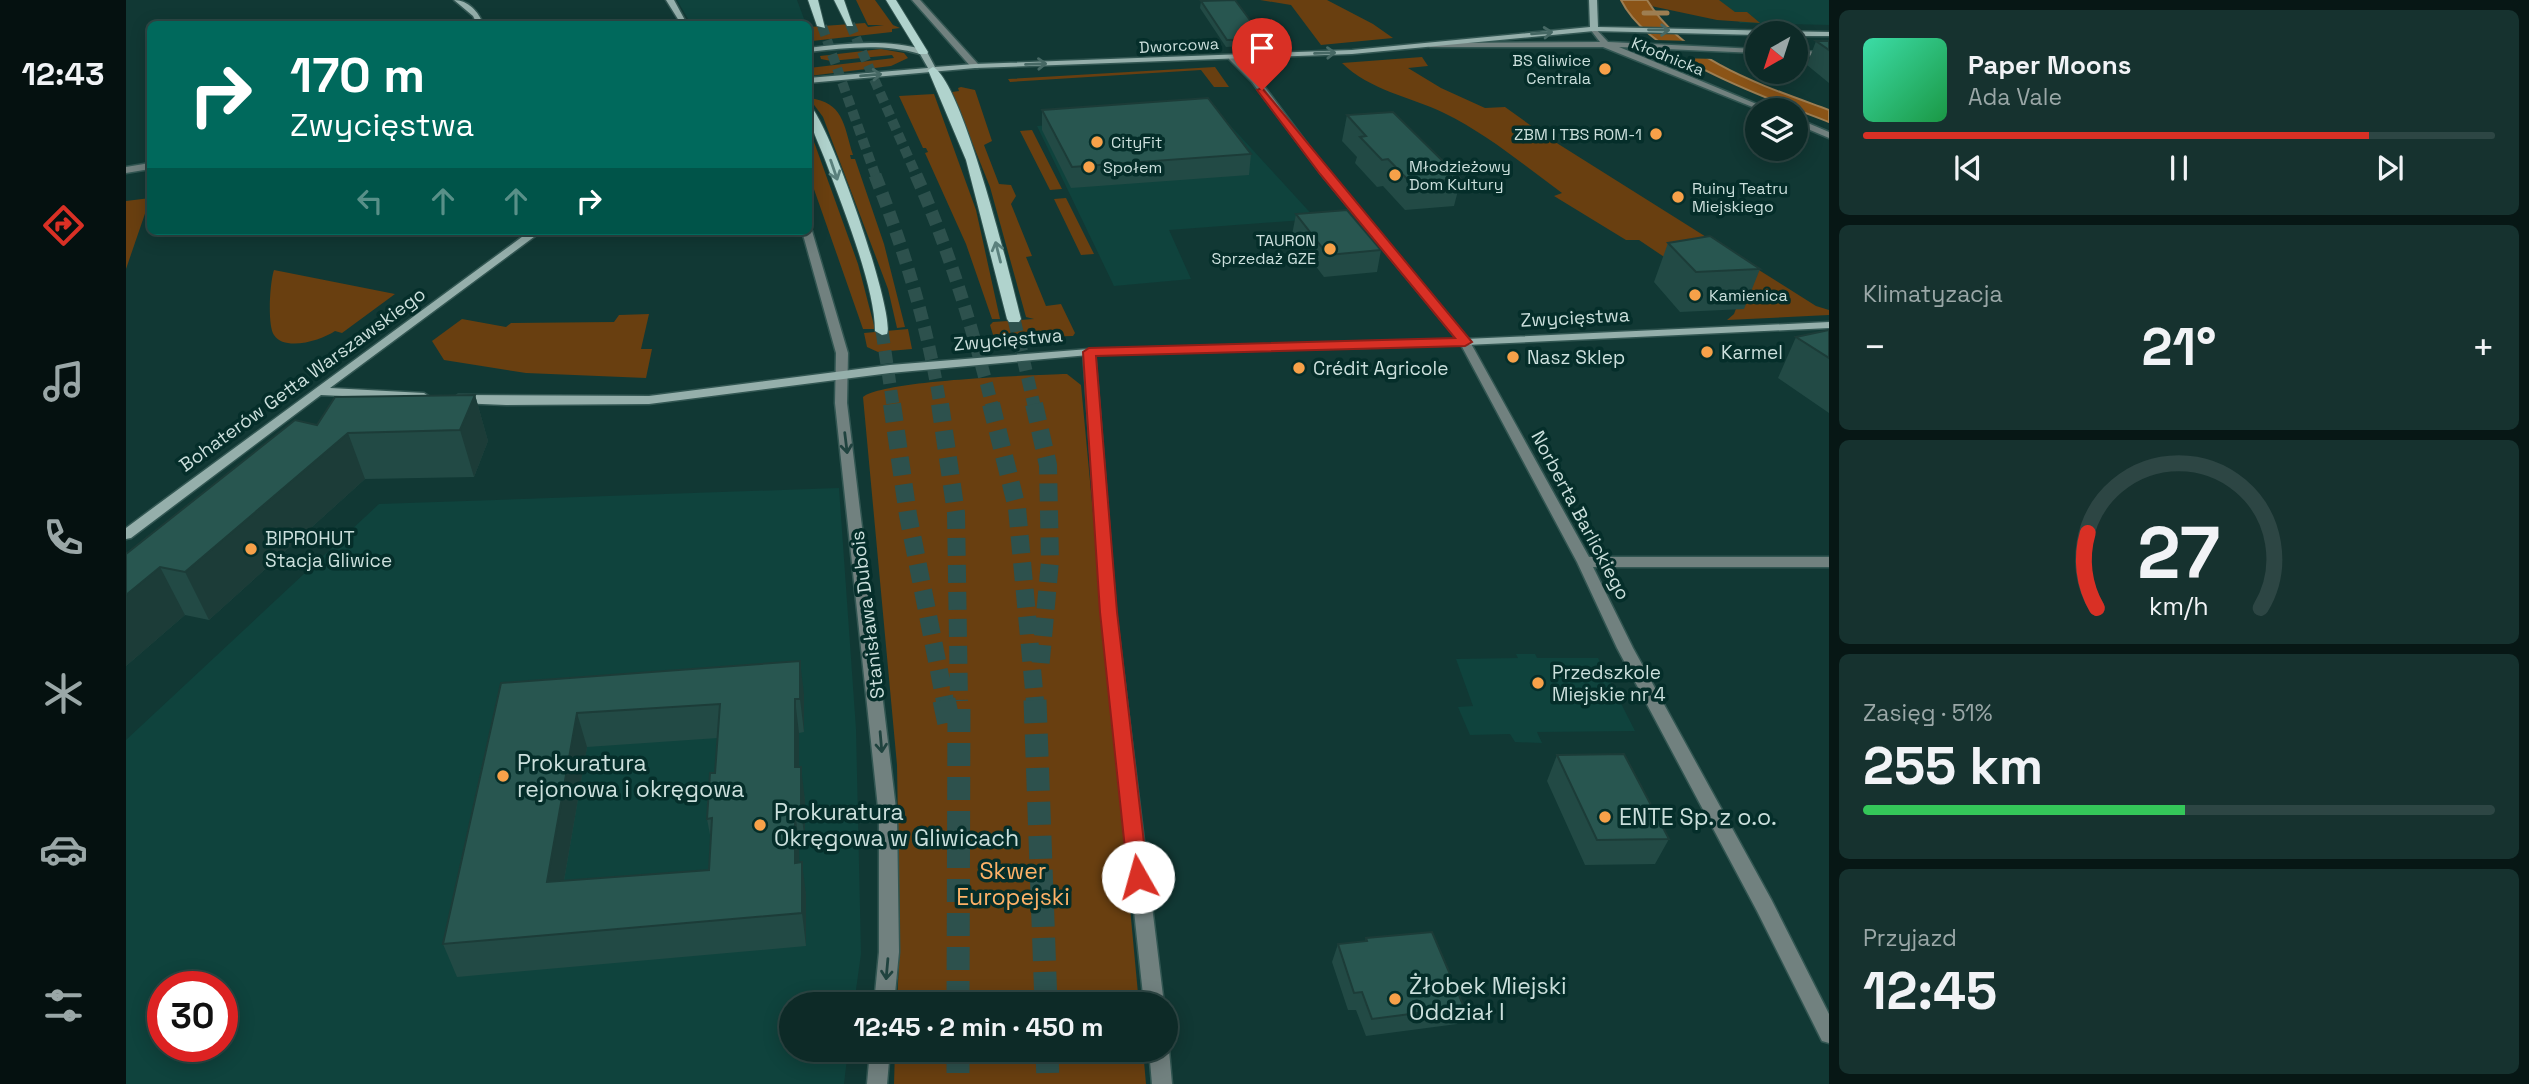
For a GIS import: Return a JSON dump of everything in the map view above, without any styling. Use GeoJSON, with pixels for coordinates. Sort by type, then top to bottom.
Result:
{"type":"FeatureCollection","features":[{"type":"Feature","properties":{"kind":"main road"},"geometry":{"type":"LineString","coordinates":[[458,0],[476,15],[479,21]]}},
{"type":"Feature","properties":{"kind":"main road"},"geometry":{"type":"LineString","coordinates":[[670,0],[682,21]]}},
{"type":"Feature","properties":{"kind":"main road"},"geometry":{"type":"LineString","coordinates":[[813,0],[822,26]]}},
{"type":"Feature","properties":{"kind":"main road"},"geometry":{"type":"LineString","coordinates":[[839,0],[850,24]]}},
{"type":"Feature","properties":{"kind":"main road"},"geometry":{"type":"LineString","coordinates":[[891,0],[933,70],[959,129],[982,192],[1014,318]]}},
{"type":"Feature","properties":{"kind":"main road"},"geometry":{"type":"LineString","coordinates":[[1593,0],[1594,29]]}},
{"type":"Feature","properties":{"kind":"main road"},"geometry":{"type":"LineString","coordinates":[[476,15],[479,5]]}},
{"type":"Feature","properties":{"kind":"main road","name":"Dworcowa"},"geometry":{"type":"LineString","coordinates":[[812,81],[975,66],[1352,52],[1594,29],[1829,34]]}},
{"type":"Feature","properties":{"kind":"main road"},"geometry":{"type":"LineString","coordinates":[[812,50],[883,44],[901,45],[923,52]]}},
{"type":"Feature","properties":{"kind":"main road"},"geometry":{"type":"LineString","coordinates":[[812,115],[820,130],[866,263],[881,314],[882,331]]}},
{"type":"Feature","properties":{"kind":"main road","name":"Bohaterów Getta Warszawskiego"},"geometry":{"type":"LineString","coordinates":[[500,254],[513,235]]}},
{"type":"Feature","properties":{"kind":"main road","name":"Bohaterów Getta Warszawskiego"},"geometry":{"type":"LineString","coordinates":[[126,535],[228,456],[421,316],[500,254],[531,235]]}},
{"type":"Feature","properties":{"kind":"main road","name":"Zwycięstwa"},"geometry":{"type":"LineString","coordinates":[[318,391],[506,401],[649,400],[843,375],[1089,352],[1465,342],[1829,325]]}},
{"type":"Feature","properties":{"kind":"street"},"geometry":{"type":"LineString","coordinates":[[916,0],[975,66]]}},
{"type":"Feature","properties":{"kind":"street","name":"Kłodnicka"},"geometry":{"type":"LineString","coordinates":[[1594,29],[1606,45],[1745,101]]}},
{"type":"Feature","properties":{"kind":"street","name":"Dworcowa"},"geometry":{"type":"LineString","coordinates":[[1425,45],[1606,45],[1745,51]]}},
{"type":"Feature","properties":{"kind":"street"},"geometry":{"type":"LineString","coordinates":[[1808,53],[1829,54]]}},
{"type":"Feature","properties":{"kind":"street","name":"Norberta Barlickiego"},"geometry":{"type":"LineString","coordinates":[[1232,57],[1255,80],[1324,172],[1465,342],[1584,562],[1625,648],[1758,893],[1829,1034]]}},
{"type":"Feature","properties":{"kind":"street"},"geometry":{"type":"LineString","coordinates":[[1808,126],[1829,135]]}},
{"type":"Feature","properties":{"kind":"street"},"geometry":{"type":"LineString","coordinates":[[126,170],[147,166]]}},
{"type":"Feature","properties":{"kind":"street","name":"Stanisława Dubois"},"geometry":{"type":"LineString","coordinates":[[808,235],[841,346],[841,403],[888,817],[889,952],[885,992]]}},
{"type":"Feature","properties":{"kind":"street"},"geometry":{"type":"LineString","coordinates":[[1089,352],[1109,612],[1153,992]]}},
{"type":"Feature","properties":{"kind":"street"},"geometry":{"type":"LineString","coordinates":[[1584,562],[1829,562]]}},
{"type":"Feature","properties":{"kind":"street"},"geometry":{"type":"LineString","coordinates":[[877,1084],[879,1062]]}},
{"type":"Feature","properties":{"kind":"street"},"geometry":{"type":"LineString","coordinates":[[1160,1062],[1162,1084]]}},
{"type":"Feature","properties":{"kind":"shaded area"},"geometry":{"type":"Polygon","coordinates":[[[677,0],[797,0],[805,21],[689,21],[677,0]]]}},
{"type":"Feature","properties":{"kind":"shaded area"},"geometry":{"type":"Polygon","coordinates":[[[1621,0],[1647,0],[1663,22],[1682,40],[1704,56],[1745,77],[1745,84],[1760,84],[1797,98],[1768,98],[1745,89],[1684,58],[1657,41],[1636,21],[1621,0]]]}},
{"type":"Feature","properties":{"kind":"shaded area"},"geometry":{"type":"Polygon","coordinates":[[[1713,0],[1829,0],[1829,25],[1808,25],[1808,21],[1740,23],[1713,0]]]}},
{"type":"Feature","properties":{"kind":"shaded area"},"geometry":{"type":"Polygon","coordinates":[[[1808,102],[1829,110],[1829,122],[1808,114],[1808,102]]]}},
{"type":"Feature","properties":{"kind":"shaded area"},"geometry":{"type":"Polygon","coordinates":[[[1219,113],[1316,219],[1169,230],[1191,279],[1114,286],[1037,126],[1219,113]]]}},
{"type":"Feature","properties":{"kind":"shaded area"},"geometry":{"type":"Polygon","coordinates":[[[839,488],[856,729],[861,954],[856,992],[779,992],[779,1062],[847,1062],[844,1084],[126,1084],[126,740],[379,504],[839,488]]]}},
{"type":"Feature","properties":{"kind":"shaded area","name":"Przedszkole Miejskie nr 4"},"geometry":{"type":"Polygon","coordinates":[[[1516,654],[1535,654],[1537,658],[1598,658],[1635,731],[1537,732],[1542,743],[1515,742],[1510,734],[1470,735],[1458,707],[1473,706],[1456,659],[1518,658],[1516,654]]]}},
{"type":"Feature","properties":{"kind":"green space"},"geometry":{"type":"Polygon","coordinates":[[[856,0],[875,0],[893,25],[900,28],[892,29],[892,32],[812,41],[812,27],[865,23],[868,27],[884,25],[868,25],[856,0]]]}},
{"type":"Feature","properties":{"kind":"green space"},"geometry":{"type":"Polygon","coordinates":[[[1260,0],[1327,0],[1373,24],[1393,38],[1321,45],[1291,5],[1260,0]]]}},
{"type":"Feature","properties":{"kind":"green space"},"geometry":{"type":"Polygon","coordinates":[[[1647,0],[1719,0],[1735,12],[1747,12],[1758,21],[1717,20],[1651,6],[1647,0]]]}},
{"type":"Feature","properties":{"kind":"green space"},"geometry":{"type":"Polygon","coordinates":[[[881,49],[904,53],[908,58],[891,66],[812,76],[812,68],[894,58],[892,55],[831,61],[821,59],[820,56],[881,49]]]}},
{"type":"Feature","properties":{"kind":"green space"},"geometry":{"type":"Polygon","coordinates":[[[1422,57],[1428,66],[1408,68],[1441,88],[1485,108],[1505,107],[1544,135],[1816,306],[1829,310],[1829,315],[1727,320],[1734,314],[1737,306],[1639,240],[1626,240],[1554,196],[1562,193],[1490,140],[1444,113],[1365,80],[1342,63],[1422,57]]]}},
{"type":"Feature","properties":{"kind":"green space"},"geometry":{"type":"Polygon","coordinates":[[[1215,67],[1229,87],[1214,87],[1201,70],[1010,82],[1008,79],[1215,67]]]}},
{"type":"Feature","properties":{"kind":"green space"},"geometry":{"type":"Polygon","coordinates":[[[958,88],[975,90],[992,141],[984,145],[999,184],[1011,185],[1016,196],[1011,204],[1032,256],[1026,257],[1046,306],[1061,304],[1075,333],[1073,336],[994,338],[990,325],[993,322],[1034,319],[1026,317],[990,187],[952,92],[959,91],[958,88]]]}},
{"type":"Feature","properties":{"kind":"green space"},"geometry":{"type":"Polygon","coordinates":[[[934,94],[976,210],[1000,319],[992,319],[966,244],[925,153],[928,152],[923,148],[899,96],[934,94]]]}},
{"type":"Feature","properties":{"kind":"green space"},"geometry":{"type":"Polygon","coordinates":[[[812,99],[836,110],[844,124],[853,155],[850,155],[851,159],[855,159],[884,244],[905,327],[897,328],[888,289],[823,117],[812,99]]]}},
{"type":"Feature","properties":{"kind":"green space"},"geometry":{"type":"Polygon","coordinates":[[[1032,130],[1062,189],[1050,190],[1020,131],[1032,130]]]}},
{"type":"Feature","properties":{"kind":"green space"},"geometry":{"type":"Polygon","coordinates":[[[812,136],[858,264],[875,329],[863,329],[812,184],[812,136]]]}},
{"type":"Feature","properties":{"kind":"green space"},"geometry":{"type":"Polygon","coordinates":[[[147,198],[147,208],[126,269],[126,201],[147,198]]]}},
{"type":"Feature","properties":{"kind":"green space"},"geometry":{"type":"Polygon","coordinates":[[[1066,198],[1094,254],[1081,255],[1054,199],[1066,198]]]}},
{"type":"Feature","properties":{"kind":"green space"},"geometry":{"type":"Polygon","coordinates":[[[274,270],[395,294],[342,333],[335,331],[313,341],[286,343],[274,335],[270,322],[270,293],[274,270]]]}},
{"type":"Feature","properties":{"kind":"green space"},"geometry":{"type":"Polygon","coordinates":[[[649,314],[641,349],[652,349],[646,378],[526,373],[444,360],[432,341],[462,319],[506,327],[511,323],[614,322],[619,315],[649,314]]]}},
{"type":"Feature","properties":{"kind":"green space"},"geometry":{"type":"Polygon","coordinates":[[[908,329],[912,349],[878,352],[867,347],[864,333],[908,329]]]}},
{"type":"Feature","properties":{"kind":"green space","name":"Skwer Europejski"},"geometry":{"type":"Polygon","coordinates":[[[1067,374],[1081,385],[1138,992],[898,992],[900,941],[897,765],[863,397],[899,386],[993,377],[1067,374]]]}},
{"type":"Feature","properties":{"kind":"green space"},"geometry":{"type":"Polygon","coordinates":[[[895,1062],[1144,1062],[1146,1084],[894,1084],[895,1062]]]}},
{"type":"Feature","properties":{"kind":"pier"},"geometry":{"type":"Polygon","coordinates":[[[1654,40],[1691,41],[1707,55],[1717,59],[1675,58],[1654,40]]]}},
{"type":"Feature","properties":{"kind":"building"},"geometry":{"type":"Polygon","coordinates":[[[1235,0],[1264,39],[1227,40],[1201,1],[1235,0]]]}},
{"type":"Feature","properties":{"kind":"building"},"geometry":{"type":"Polygon","coordinates":[[[1816,41],[1829,41],[1829,50],[1816,41]]]}},
{"type":"Feature","properties":{"kind":"building"},"geometry":{"type":"Polygon","coordinates":[[[1208,98],[1251,154],[1072,167],[1042,110],[1208,98]]]}},
{"type":"Feature","properties":{"kind":"building"},"geometry":{"type":"Polygon","coordinates":[[[1393,112],[1461,179],[1411,183],[1388,159],[1382,160],[1360,137],[1366,136],[1347,115],[1393,112]]]}},
{"type":"Feature","properties":{"kind":"building"},"geometry":{"type":"Polygon","coordinates":[[[1347,210],[1381,250],[1328,255],[1296,214],[1347,210]]]}},
{"type":"Feature","properties":{"kind":"building"},"geometry":{"type":"Polygon","coordinates":[[[1710,236],[1760,269],[1696,272],[1668,243],[1710,236]]]}},
{"type":"Feature","properties":{"kind":"building"},"geometry":{"type":"Polygon","coordinates":[[[1829,330],[1829,358],[1796,337],[1829,330]]]}},
{"type":"Feature","properties":{"kind":"building"},"geometry":{"type":"Polygon","coordinates":[[[475,395],[460,430],[348,433],[185,572],[160,567],[126,595],[126,554],[295,420],[317,425],[335,397],[475,395]]]}},
{"type":"Feature","properties":{"kind":"building","name":"Prokuratura Okręgowa w Gliwicach"},"geometry":{"type":"Polygon","coordinates":[[[800,661],[800,699],[795,699],[795,767],[801,767],[801,810],[795,810],[795,863],[802,862],[802,913],[443,944],[501,683],[800,661]],[[720,704],[577,713],[547,882],[709,870],[712,818],[707,819],[710,773],[715,773],[720,704]]]}},
{"type":"Feature","properties":{"kind":"building"},"geometry":{"type":"Polygon","coordinates":[[[1624,754],[1669,839],[1597,840],[1557,755],[1624,754]]]}},
{"type":"Feature","properties":{"kind":"building","name":"Żłobek Miejski Oddział I"},"geometry":{"type":"Polygon","coordinates":[[[1432,932],[1464,1007],[1372,1019],[1362,992],[1354,993],[1338,944],[1367,941],[1366,938],[1432,932]]]}},
{"type":"Feature","properties":{"kind":"waterway"},"geometry":{"type":"LineString","coordinates":[[1644,13],[1667,13]]}},
{"type":"Feature","properties":{"kind":"tunnel"},"geometry":{"type":"LineString","coordinates":[[850,24],[917,177]]}},
{"type":"Feature","properties":{"kind":"tunnel"},"geometry":{"type":"LineString","coordinates":[[822,26],[876,177]]}},
{"type":"Feature","properties":{"kind":"tunnel"},"geometry":{"type":"LineString","coordinates":[[875,175],[914,288],[940,405]]}},
{"type":"Feature","properties":{"kind":"tunnel"},"geometry":{"type":"LineString","coordinates":[[916,175],[959,288],[992,405]]}},
{"type":"Feature","properties":{"kind":"tunnel"},"geometry":{"type":"LineString","coordinates":[[1014,319],[1034,405]]}},
{"type":"Feature","properties":{"kind":"tunnel"},"geometry":{"type":"LineString","coordinates":[[882,331],[893,405]]}},
{"type":"Feature","properties":{"kind":"tunnel"},"geometry":{"type":"LineString","coordinates":[[892,404],[908,515],[945,701]]}},
{"type":"Feature","properties":{"kind":"tunnel"},"geometry":{"type":"LineString","coordinates":[[940,404],[956,513],[959,701]]}},
{"type":"Feature","properties":{"kind":"tunnel"},"geometry":{"type":"LineString","coordinates":[[991,404],[1017,508],[1035,701]]}},
{"type":"Feature","properties":{"kind":"tunnel"},"geometry":{"type":"LineString","coordinates":[[1034,404],[1048,465],[1050,561],[1040,670]]}},
{"type":"Feature","properties":{"kind":"tunnel"},"geometry":{"type":"LineString","coordinates":[[944,700],[951,733]]}},
{"type":"Feature","properties":{"kind":"tunnel"},"geometry":{"type":"LineString","coordinates":[[1035,700],[1046,992]]}},
{"type":"Feature","properties":{"kind":"tunnel"},"geometry":{"type":"LineString","coordinates":[[958,992],[959,701]]}},
{"type":"Feature","properties":{"kind":"tunnel"},"geometry":{"type":"LineString","coordinates":[[958,1062],[958,1084]]}},
{"type":"Feature","properties":{"kind":"tunnel"},"geometry":{"type":"LineString","coordinates":[[1047,1062],[1048,1084]]}},
{"type":"Feature","properties":{"kind":"place","name":"BS Gliwice Centrala"},"geometry":{"type":"Point","coordinates":[1605,69]}},
{"type":"Feature","properties":{"kind":"place","name":"ZBM I TBS ROM-1"},"geometry":{"type":"Point","coordinates":[1656,134]}},
{"type":"Feature","properties":{"kind":"place","name":"CityFit"},"geometry":{"type":"Point","coordinates":[1097,142]}},
{"type":"Feature","properties":{"kind":"place","name":"Społem"},"geometry":{"type":"Point","coordinates":[1089,167]}},
{"type":"Feature","properties":{"kind":"place","name":"Młodzieżowy Dom Kultury"},"geometry":{"type":"Point","coordinates":[1395,175]}},
{"type":"Feature","properties":{"kind":"place","name":"Ruiny Teatru Miejskiego"},"geometry":{"type":"Point","coordinates":[1678,197]}},
{"type":"Feature","properties":{"kind":"place","name":"TAURON Sprzedaż GZE"},"geometry":{"type":"Point","coordinates":[1330,249]}},
{"type":"Feature","properties":{"kind":"place","name":"Kamienica"},"geometry":{"type":"Point","coordinates":[1695,295]}},
{"type":"Feature","properties":{"kind":"place","name":"Karmel"},"geometry":{"type":"Point","coordinates":[1707,352]}},
{"type":"Feature","properties":{"kind":"place","name":"Nasz Sklep"},"geometry":{"type":"Point","coordinates":[1513,357]}},
{"type":"Feature","properties":{"kind":"place","name":"Crédit Agricole"},"geometry":{"type":"Point","coordinates":[1299,368]}},
{"type":"Feature","properties":{"kind":"place","name":"BIPROHUT Stacja Gliwice"},"geometry":{"type":"Point","coordinates":[251,549]}},
{"type":"Feature","properties":{"kind":"place","name":"Przedszkole Miejskie nr 4"},"geometry":{"type":"Point","coordinates":[1538,683]}},
{"type":"Feature","properties":{"kind":"place","name":"Prokuratura rejonowa i okręgowa"},"geometry":{"type":"Point","coordinates":[503,776]}},
{"type":"Feature","properties":{"kind":"place","name":"ENTE Sp. z o.o."},"geometry":{"type":"Point","coordinates":[1605,817]}},
{"type":"Feature","properties":{"kind":"place","name":"Prokuratura Okręgowa w Gliwicach"},"geometry":{"type":"Point","coordinates":[760,825]}},
{"type":"Feature","properties":{"kind":"place","name":"Żłobek Miejski Oddział I"},"geometry":{"type":"Point","coordinates":[1395,999]}},
{"type":"Feature","properties":{"kind":"route"},"geometry":{"type":"LineString","coordinates":[[1138,877],[1109,612],[1089,352],[1465,342],[1324,172],[1262,90]]}}]}
